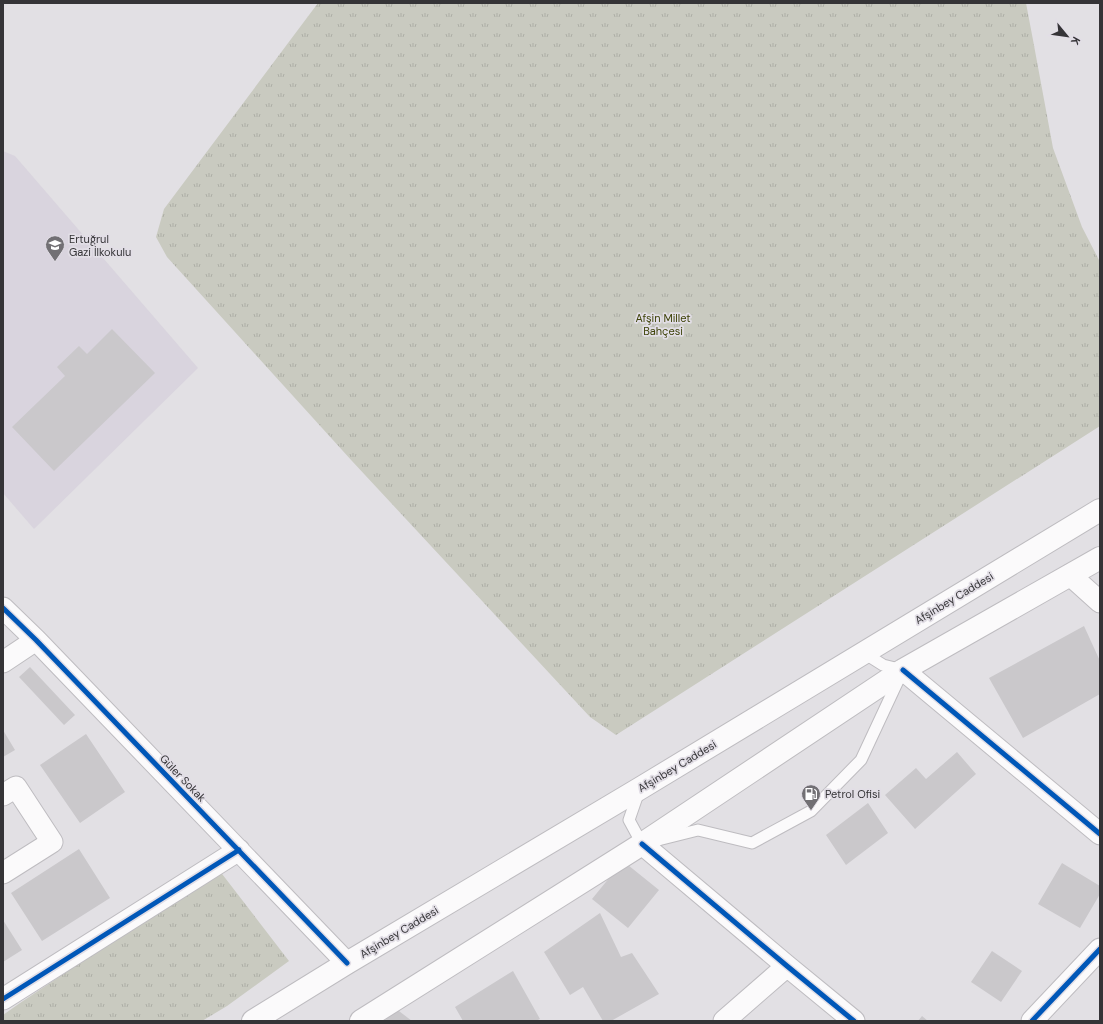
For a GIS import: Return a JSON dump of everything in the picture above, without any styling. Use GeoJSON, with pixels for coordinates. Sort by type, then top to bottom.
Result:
{"type":"FeatureCollection","features":[{"type":"Feature","properties":{"kind":"main road","name":"Afşinbey Caddesi"},"geometry":{"type":"LineString","coordinates":[[253,1021],[1100,510]]}},
{"type":"Feature","properties":{"kind":"main road"},"geometry":{"type":"LineString","coordinates":[[362,1021],[642,844],[903,670],[1100,558]]}},
{"type":"Feature","properties":{"kind":"street"},"geometry":{"type":"LineString","coordinates":[[1070,575],[1100,602]]}},
{"type":"Feature","properties":{"kind":"street","name":"Güler Sokak"},"geometry":{"type":"LineString","coordinates":[[3,608],[36,640],[347,963]]}},
{"type":"Feature","properties":{"kind":"street"},"geometry":{"type":"LineString","coordinates":[[3,662],[36,640]]}},
{"type":"Feature","properties":{"kind":"street"},"geometry":{"type":"LineString","coordinates":[[903,670],[1100,834]]}},
{"type":"Feature","properties":{"kind":"street"},"geometry":{"type":"LineString","coordinates":[[3,795],[16,787],[52,842],[3,873]]}},
{"type":"Feature","properties":{"kind":"street"},"geometry":{"type":"LineString","coordinates":[[642,844],[786,966],[854,1021]]}},
{"type":"Feature","properties":{"kind":"street"},"geometry":{"type":"LineString","coordinates":[[3,999],[239,850]]}},
{"type":"Feature","properties":{"kind":"street"},"geometry":{"type":"LineString","coordinates":[[1032,1021],[1100,949]]}},
{"type":"Feature","properties":{"kind":"street"},"geometry":{"type":"LineString","coordinates":[[724,1021],[786,966]]}},
{"type":"Feature","properties":{"kind":"lane"},"geometry":{"type":"LineString","coordinates":[[639,789],[629,820],[642,844],[698,830],[752,843],[811,811],[861,760],[903,670],[883,665],[864,653]]}},
{"type":"Feature","properties":{"kind":"shaded area","name":"Ertuğrul Gazi İlkokulu"},"geometry":{"type":"Polygon","coordinates":[[[3,151],[15,156],[198,368],[34,529],[3,493],[3,151]]]}},
{"type":"Feature","properties":{"kind":"green space","name":"Afşin Millet Bahçesi"},"geometry":{"type":"Polygon","coordinates":[[[318,3],[1026,3],[1053,148],[1082,227],[1100,262],[1100,426],[616,735],[590,717],[352,461],[167,257],[156,237],[164,209],[318,3]]]}},
{"type":"Feature","properties":{"kind":"green space"},"geometry":{"type":"Polygon","coordinates":[[[219,870],[289,961],[227,1006],[202,1021],[3,1021],[3,1015],[20,1003],[219,870]]]}},
{"type":"Feature","properties":{"kind":"building"},"geometry":{"type":"Polygon","coordinates":[[[112,329],[155,373],[54,471],[12,427],[65,376],[57,367],[79,346],[87,354],[112,329]]]}},
{"type":"Feature","properties":{"kind":"building"},"geometry":{"type":"Polygon","coordinates":[[[1084,626],[1100,661],[1100,694],[1023,738],[989,678],[1084,626]]]}},
{"type":"Feature","properties":{"kind":"building"},"geometry":{"type":"Polygon","coordinates":[[[30,667],[75,715],[64,725],[19,677],[30,667]]]}},
{"type":"Feature","properties":{"kind":"building"},"geometry":{"type":"Polygon","coordinates":[[[3,730],[15,750],[3,757],[3,730]]]}},
{"type":"Feature","properties":{"kind":"building"},"geometry":{"type":"Polygon","coordinates":[[[86,734],[125,792],[80,823],[40,765],[86,734]]]}},
{"type":"Feature","properties":{"kind":"building"},"geometry":{"type":"Polygon","coordinates":[[[957,752],[976,774],[915,829],[885,795],[916,768],[926,779],[957,752]]]}},
{"type":"Feature","properties":{"kind":"building"},"geometry":{"type":"Polygon","coordinates":[[[868,803],[888,833],[846,865],[826,835],[868,803]]]}},
{"type":"Feature","properties":{"kind":"building"},"geometry":{"type":"Polygon","coordinates":[[[79,849],[110,898],[42,941],[11,893],[79,849]]]}},
{"type":"Feature","properties":{"kind":"building"},"geometry":{"type":"Polygon","coordinates":[[[623,861],[659,890],[628,928],[592,899],[623,861]]]}},
{"type":"Feature","properties":{"kind":"building"},"geometry":{"type":"Polygon","coordinates":[[[1062,863],[1100,886],[1100,894],[1080,928],[1038,904],[1062,863]]]}},
{"type":"Feature","properties":{"kind":"building"},"geometry":{"type":"Polygon","coordinates":[[[600,913],[621,957],[632,953],[659,994],[611,1021],[603,1021],[583,987],[570,995],[544,952],[600,913]]]}},
{"type":"Feature","properties":{"kind":"building"},"geometry":{"type":"Polygon","coordinates":[[[3,920],[22,950],[3,962],[3,920]]]}},
{"type":"Feature","properties":{"kind":"building"},"geometry":{"type":"Polygon","coordinates":[[[992,951],[1022,971],[1001,1002],[971,982],[992,951]]]}},
{"type":"Feature","properties":{"kind":"building"},"geometry":{"type":"Polygon","coordinates":[[[513,971],[540,1019],[536,1021],[463,1021],[455,1007],[513,971]]]}},
{"type":"Feature","properties":{"kind":"building"},"geometry":{"type":"Polygon","coordinates":[[[395,1008],[412,1021],[385,1021],[395,1008]]]}},
{"type":"Feature","properties":{"kind":"building"},"geometry":{"type":"Polygon","coordinates":[[[922,1016],[928,1021],[918,1021],[922,1016]]]}},
{"type":"Feature","properties":{"kind":"cycle path"},"geometry":{"type":"LineString","coordinates":[[3,608],[36,640],[347,963]]}},
{"type":"Feature","properties":{"kind":"cycle path"},"geometry":{"type":"LineString","coordinates":[[903,670],[1100,834]]}},
{"type":"Feature","properties":{"kind":"cycle path"},"geometry":{"type":"LineString","coordinates":[[642,844],[854,1021]]}},
{"type":"Feature","properties":{"kind":"cycle path"},"geometry":{"type":"LineString","coordinates":[[3,999],[239,850]]}},
{"type":"Feature","properties":{"kind":"cycle path"},"geometry":{"type":"LineString","coordinates":[[1032,1021],[1100,949]]}},
{"type":"Feature","properties":{"kind":"place","name":"Ertuğrul Gazi İlkokulu"},"geometry":{"type":"Point","coordinates":[55,262]}},
{"type":"Feature","properties":{"kind":"place","name":"Petrol Ofisi"},"geometry":{"type":"Point","coordinates":[811,811]}}]}
